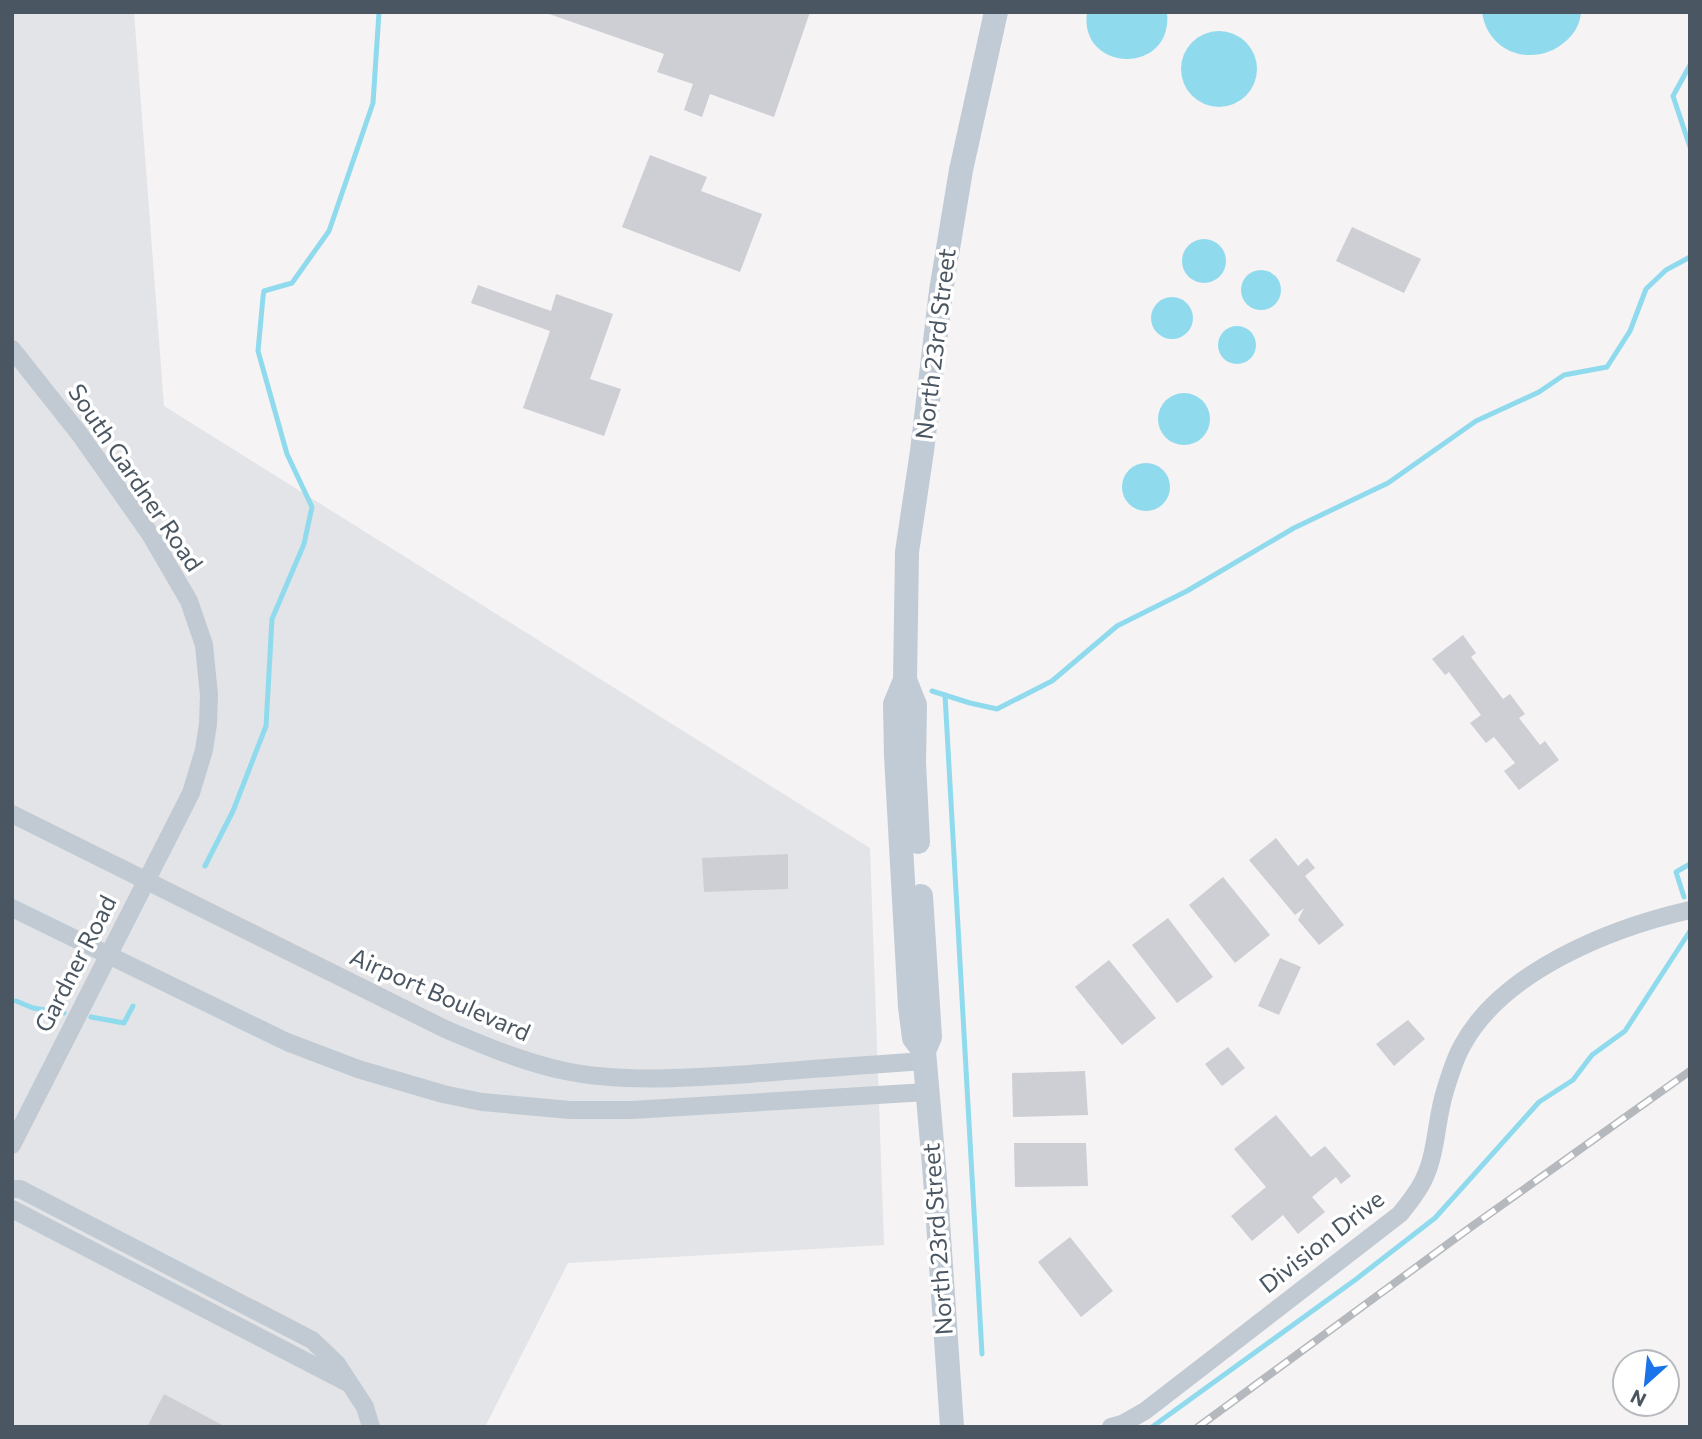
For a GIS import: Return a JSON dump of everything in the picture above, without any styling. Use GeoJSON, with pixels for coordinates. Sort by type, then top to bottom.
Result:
{"type":"FeatureCollection","features":[{"type":"Feature","properties":{"kind":"main road","name":"North 23rd Street"},"geometry":{"type":"LineString","coordinates":[[952,1427],[925,1056],[914,1038],[910,1007],[895,704],[905,680],[907,552],[941,291],[961,170],[996,12]]}},
{"type":"Feature","properties":{"kind":"street","name":"South Gardner Road"},"geometry":{"type":"LineString","coordinates":[[12,349],[81,436],[150,534],[189,601],[204,645],[209,695],[204,750],[191,793],[146,881]]}},
{"type":"Feature","properties":{"kind":"street","name":"Airport Boulevard"},"geometry":{"type":"LineString","coordinates":[[12,814],[445,1029],[495,1051],[533,1063],[604,1076],[687,1078],[925,1056]]}},
{"type":"Feature","properties":{"kind":"street","name":"Gardner Road"},"geometry":{"type":"LineString","coordinates":[[12,1145],[146,881]]}},
{"type":"Feature","properties":{"kind":"street"},"geometry":{"type":"LineString","coordinates":[[12,908],[287,1042],[400,1082],[482,1102],[570,1110],[632,1110],[928,1092]]}},
{"type":"Feature","properties":{"kind":"street","name":"Division Drive"},"geometry":{"type":"LineString","coordinates":[[1111,1427],[1145,1411],[1400,1213],[1414,1196],[1427,1172],[1444,1095],[1463,1044],[1476,1024],[1505,994],[1532,974],[1578,949],[1638,925],[1690,910]]}},
{"type":"Feature","properties":{"kind":"street"},"geometry":{"type":"LineString","coordinates":[[12,1189],[20,1189],[312,1340],[337,1364],[365,1407],[371,1427]]}},
{"type":"Feature","properties":{"kind":"street"},"geometry":{"type":"LineString","coordinates":[[12,1209],[349,1384]]}},
{"type":"Feature","properties":{"kind":"shaded area"},"geometry":{"type":"Polygon","coordinates":[[[12,12],[134,12],[164,406],[870,848],[884,1245],[568,1263],[485,1427],[12,1427],[12,12]]]}},
{"type":"Feature","properties":{"kind":"water"},"geometry":{"type":"Polygon","coordinates":[[[1087,12],[1167,12],[1165,33],[1156,48],[1142,56],[1126,59],[1110,56],[1097,47],[1088,32],[1087,12]]]}},
{"type":"Feature","properties":{"kind":"water"},"geometry":{"type":"Polygon","coordinates":[[[1482,12],[1581,12],[1576,28],[1566,41],[1541,54],[1528,55],[1515,53],[1493,38],[1486,27],[1482,12]]]}},
{"type":"Feature","properties":{"kind":"water"},"geometry":{"type":"Polygon","coordinates":[[[1212,31],[1226,31],[1240,37],[1251,48],[1255,54],[1255,84],[1246,96],[1234,105],[1212,107],[1198,101],[1187,90],[1181,76],[1181,62],[1187,48],[1198,37],[1212,31]]]}},
{"type":"Feature","properties":{"kind":"water"},"geometry":{"type":"Polygon","coordinates":[[[1204,239],[1219,246],[1226,261],[1219,276],[1204,283],[1189,276],[1182,261],[1189,246],[1204,239]]]}},
{"type":"Feature","properties":{"kind":"water"},"geometry":{"type":"Polygon","coordinates":[[[1261,270],[1269,271],[1275,276],[1280,282],[1280,298],[1275,304],[1269,309],[1261,310],[1253,309],[1247,304],[1242,298],[1241,290],[1242,282],[1247,276],[1253,271],[1261,270]]]}},
{"type":"Feature","properties":{"kind":"water"},"geometry":{"type":"Polygon","coordinates":[[[1172,297],[1187,303],[1193,318],[1187,333],[1172,339],[1157,333],[1151,318],[1157,303],[1172,297]]]}},
{"type":"Feature","properties":{"kind":"water"},"geometry":{"type":"Polygon","coordinates":[[[1237,326],[1250,332],[1256,345],[1250,358],[1237,364],[1224,358],[1218,345],[1224,332],[1237,326]]]}},
{"type":"Feature","properties":{"kind":"water"},"geometry":{"type":"Polygon","coordinates":[[[1184,393],[1194,395],[1202,401],[1208,409],[1208,429],[1202,437],[1194,443],[1184,445],[1174,443],[1166,437],[1160,429],[1158,419],[1160,409],[1166,401],[1174,395],[1184,393]]]}},
{"type":"Feature","properties":{"kind":"water"},"geometry":{"type":"Polygon","coordinates":[[[1146,463],[1163,470],[1170,487],[1163,504],[1146,511],[1129,504],[1122,487],[1129,470],[1146,463]]]}},
{"type":"Feature","properties":{"kind":"building"},"geometry":{"type":"Polygon","coordinates":[[[549,12],[810,12],[774,117],[710,94],[702,117],[684,110],[693,84],[657,72],[664,54],[549,12]]]}},
{"type":"Feature","properties":{"kind":"building"},"geometry":{"type":"Polygon","coordinates":[[[650,155],[707,177],[701,191],[762,214],[740,272],[622,227],[650,155]]]}},
{"type":"Feature","properties":{"kind":"building"},"geometry":{"type":"Polygon","coordinates":[[[1352,227],[1421,259],[1404,293],[1336,261],[1352,227]]]}},
{"type":"Feature","properties":{"kind":"building"},"geometry":{"type":"Polygon","coordinates":[[[478,285],[551,311],[556,294],[613,314],[590,379],[621,389],[604,436],[523,408],[550,331],[471,303],[478,285]]]}},
{"type":"Feature","properties":{"kind":"building"},"geometry":{"type":"Polygon","coordinates":[[[1463,635],[1476,653],[1471,657],[1503,699],[1510,694],[1525,714],[1519,718],[1540,745],[1545,741],[1559,760],[1519,790],[1504,771],[1515,763],[1494,737],[1486,743],[1470,723],[1481,715],[1449,672],[1445,675],[1432,659],[1463,635]]]}},
{"type":"Feature","properties":{"kind":"building"},"geometry":{"type":"Polygon","coordinates":[[[1276,838],[1298,866],[1307,858],[1315,868],[1305,876],[1344,925],[1319,945],[1298,920],[1304,908],[1295,915],[1249,860],[1276,838]]]}},
{"type":"Feature","properties":{"kind":"building"},"geometry":{"type":"Polygon","coordinates":[[[788,854],[788,889],[704,892],[702,858],[788,854]]]}},
{"type":"Feature","properties":{"kind":"building"},"geometry":{"type":"Polygon","coordinates":[[[1223,877],[1270,935],[1235,963],[1189,905],[1223,877]]]}},
{"type":"Feature","properties":{"kind":"building"},"geometry":{"type":"Polygon","coordinates":[[[1168,918],[1213,977],[1177,1003],[1132,945],[1168,918]]]}},
{"type":"Feature","properties":{"kind":"building"},"geometry":{"type":"Polygon","coordinates":[[[1280,958],[1301,967],[1279,1015],[1258,1006],[1280,958]]]}},
{"type":"Feature","properties":{"kind":"building"},"geometry":{"type":"Polygon","coordinates":[[[1109,960],[1156,1018],[1122,1045],[1075,987],[1109,960]]]}},
{"type":"Feature","properties":{"kind":"building"},"geometry":{"type":"Polygon","coordinates":[[[1408,1020],[1425,1039],[1394,1066],[1376,1044],[1408,1020]]]}},
{"type":"Feature","properties":{"kind":"building"},"geometry":{"type":"Polygon","coordinates":[[[1228,1047],[1245,1068],[1222,1086],[1205,1064],[1228,1047]]]}},
{"type":"Feature","properties":{"kind":"building"},"geometry":{"type":"Polygon","coordinates":[[[1085,1071],[1088,1115],[1013,1117],[1012,1073],[1085,1071]]]}},
{"type":"Feature","properties":{"kind":"building"},"geometry":{"type":"Polygon","coordinates":[[[1276,1115],[1311,1157],[1325,1146],[1351,1176],[1341,1184],[1336,1177],[1312,1197],[1325,1212],[1298,1234],[1283,1215],[1252,1241],[1231,1216],[1266,1187],[1234,1149],[1276,1115]]]}},
{"type":"Feature","properties":{"kind":"building"},"geometry":{"type":"Polygon","coordinates":[[[1014,1143],[1086,1143],[1088,1186],[1015,1187],[1014,1143]]]}},
{"type":"Feature","properties":{"kind":"building"},"geometry":{"type":"Polygon","coordinates":[[[1070,1237],[1113,1291],[1081,1317],[1038,1262],[1070,1237]]]}},
{"type":"Feature","properties":{"kind":"building"},"geometry":{"type":"Polygon","coordinates":[[[164,1394],[226,1427],[147,1427],[164,1394]]]}},
{"type":"Feature","properties":{"kind":"waterway"},"geometry":{"type":"LineString","coordinates":[[205,866],[233,811],[266,726],[272,619],[304,544],[312,507],[287,454],[258,351],[264,291],[292,283],[329,231],[373,103],[379,12]]}},
{"type":"Feature","properties":{"kind":"waterway"},"geometry":{"type":"LineString","coordinates":[[1690,65],[1673,96],[1690,147]]}},
{"type":"Feature","properties":{"kind":"waterway"},"geometry":{"type":"LineString","coordinates":[[932,691],[997,709],[1052,681],[1117,626],[1187,591],[1294,528],[1388,483],[1476,421],[1539,392],[1564,375],[1607,367],[1630,331],[1646,289],[1666,270],[1690,257]]}},
{"type":"Feature","properties":{"kind":"waterway"},"geometry":{"type":"LineString","coordinates":[[945,695],[982,1354]]}},
{"type":"Feature","properties":{"kind":"waterway"},"geometry":{"type":"LineString","coordinates":[[1684,897],[1676,872],[1690,864]]}},
{"type":"Feature","properties":{"kind":"waterway"},"geometry":{"type":"LineString","coordinates":[[1152,1427],[1355,1280],[1435,1218],[1539,1102],[1573,1080],[1592,1055],[1625,1031],[1690,931]]}},
{"type":"Feature","properties":{"kind":"waterway"},"geometry":{"type":"LineString","coordinates":[[16,1001],[33,1008],[64,1013]]}},
{"type":"Feature","properties":{"kind":"waterway"},"geometry":{"type":"LineString","coordinates":[[91,1017],[124,1023],[133,1006]]}},
{"type":"Feature","properties":{"kind":"railway"},"geometry":{"type":"LineString","coordinates":[[1198,1427],[1690,1071]]}}]}
